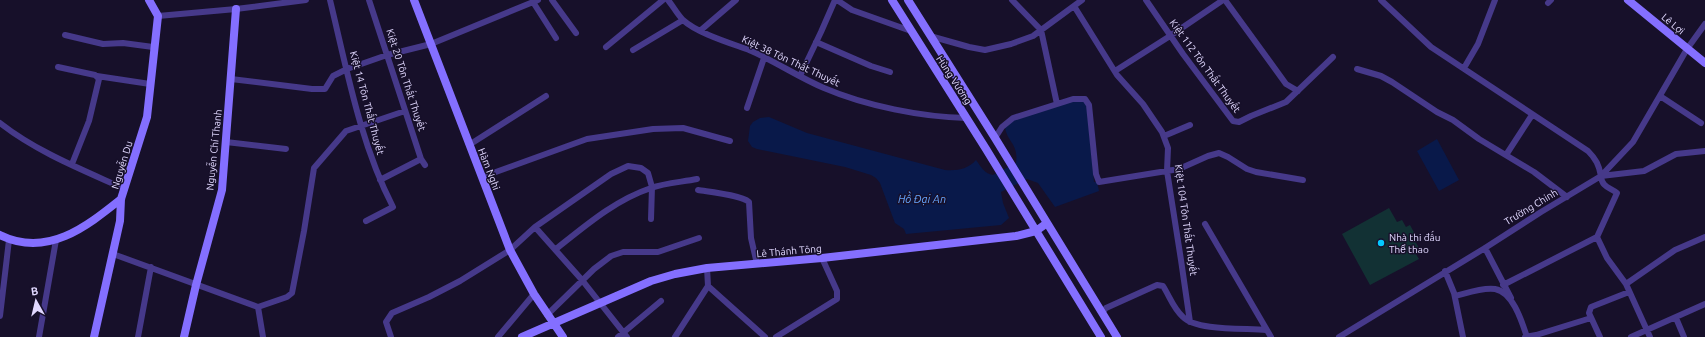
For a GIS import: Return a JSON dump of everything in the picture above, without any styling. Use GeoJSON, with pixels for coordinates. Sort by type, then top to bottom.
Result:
{"type":"FeatureCollection","features":[{"type":"Feature","properties":{"kind":"street"},"geometry":{"type":"LineString","coordinates":[[149,0],[158,16],[236,9],[306,0]]}},
{"type":"Feature","properties":{"kind":"street"},"geometry":{"type":"LineString","coordinates":[[250,0],[250,7]]}},
{"type":"Feature","properties":{"kind":"street","name":"Kiệt 14 Tôn Thất Thuyết"},"geometry":{"type":"LineString","coordinates":[[330,0],[361,125],[373,165],[393,207],[366,221]]}},
{"type":"Feature","properties":{"kind":"street","name":"Kiệt 20 Tôn Thất Thuyết"},"geometry":{"type":"LineString","coordinates":[[369,0],[421,159],[425,166]]}},
{"type":"Feature","properties":{"kind":"street","name":"Hàm Nghi"},"geometry":{"type":"LineString","coordinates":[[414,0],[510,250],[534,294],[563,337]]}},
{"type":"Feature","properties":{"kind":"street"},"geometry":{"type":"LineString","coordinates":[[552,0],[576,33]]}},
{"type":"Feature","properties":{"kind":"street"},"geometry":{"type":"LineString","coordinates":[[606,47],[663,0]]}},
{"type":"Feature","properties":{"kind":"street","name":"Kiệt 38 Tôn Thất Thuyết"},"geometry":{"type":"LineString","coordinates":[[668,0],[683,20],[726,43],[748,50],[823,88],[850,98],[902,110],[942,117],[966,118]]}},
{"type":"Feature","properties":{"kind":"street"},"geometry":{"type":"LineString","coordinates":[[701,30],[736,0]]}},
{"type":"Feature","properties":{"kind":"street"},"geometry":{"type":"LineString","coordinates":[[800,76],[836,0],[852,10],[911,31],[969,47],[986,50],[1011,44],[1033,36],[1082,0]]}},
{"type":"Feature","properties":{"kind":"street","name":"Hùng Vương"},"geometry":{"type":"LineString","coordinates":[[892,0],[1036,231]]}},
{"type":"Feature","properties":{"kind":"street","name":"Hùng Vương"},"geometry":{"type":"LineString","coordinates":[[908,0],[1048,223]]}},
{"type":"Feature","properties":{"kind":"street"},"geometry":{"type":"LineString","coordinates":[[1012,0],[1041,30],[1057,104]]}},
{"type":"Feature","properties":{"kind":"street","name":"Kiệt 112 Tôn Thất Thuyết"},"geometry":{"type":"LineString","coordinates":[[1146,0],[1170,36],[1233,121],[1239,122],[1250,116],[1286,102],[1333,58]]}},
{"type":"Feature","properties":{"kind":"street"},"geometry":{"type":"LineString","coordinates":[[1115,71],[1224,0],[1286,84],[1298,91]]}},
{"type":"Feature","properties":{"kind":"street"},"geometry":{"type":"LineString","coordinates":[[1381,0],[1431,47],[1588,151],[1597,162],[1602,181],[1605,186],[1618,193],[1597,237],[1503,286]]}},
{"type":"Feature","properties":{"kind":"street"},"geometry":{"type":"LineString","coordinates":[[1464,68],[1478,44],[1495,0]]}},
{"type":"Feature","properties":{"kind":"street","name":"Lê Lợi"},"geometry":{"type":"LineString","coordinates":[[1628,0],[1705,63]]}},
{"type":"Feature","properties":{"kind":"street"},"geometry":{"type":"LineString","coordinates":[[231,79],[312,90],[325,89],[333,76],[347,69],[387,55],[431,44],[536,1],[556,38]]}},
{"type":"Feature","properties":{"kind":"street","name":"Kiệt 104 Tôn Thất Thuyết"},"geometry":{"type":"LineString","coordinates":[[1074,6],[1115,71],[1143,104],[1164,136],[1168,148],[1167,172],[1190,322]]}},
{"type":"Feature","properties":{"kind":"street","name":"Nguyễn Chí Thanh"},"geometry":{"type":"LineString","coordinates":[[184,337],[196,285],[222,190],[236,9]]}},
{"type":"Feature","properties":{"kind":"street","name":"Nguyễn Du"},"geometry":{"type":"LineString","coordinates":[[94,337],[120,221],[121,199],[147,117],[153,47],[158,16]]}},
{"type":"Feature","properties":{"kind":"street"},"geometry":{"type":"LineString","coordinates":[[633,50],[683,20]]}},
{"type":"Feature","properties":{"kind":"street","name":"Trường Chinh"},"geometry":{"type":"LineString","coordinates":[[1339,337],[1347,335],[1445,271],[1601,176],[1633,142],[1687,49],[1705,24]]}},
{"type":"Feature","properties":{"kind":"street"},"geometry":{"type":"LineString","coordinates":[[65,35],[103,44],[123,43],[153,47]]}},
{"type":"Feature","properties":{"kind":"street"},"geometry":{"type":"LineString","coordinates":[[816,42],[871,66],[890,72]]}},
{"type":"Feature","properties":{"kind":"street"},"geometry":{"type":"LineString","coordinates":[[748,108],[764,58]]}},
{"type":"Feature","properties":{"kind":"street"},"geometry":{"type":"LineString","coordinates":[[58,67],[97,76],[150,84]]}},
{"type":"Feature","properties":{"kind":"street"},"geometry":{"type":"LineString","coordinates":[[1357,69],[1381,76],[1392,82],[1534,172],[1567,197]]}},
{"type":"Feature","properties":{"kind":"street"},"geometry":{"type":"LineString","coordinates":[[72,164],[89,121],[99,82],[97,76]]}},
{"type":"Feature","properties":{"kind":"street"},"geometry":{"type":"LineString","coordinates":[[469,145],[546,96]]}},
{"type":"Feature","properties":{"kind":"street"},"geometry":{"type":"LineString","coordinates":[[1660,96],[1701,123]]}},
{"type":"Feature","properties":{"kind":"street"},"geometry":{"type":"LineString","coordinates":[[995,138],[1002,127],[1013,118],[1080,98],[1085,99],[1089,105],[1096,174],[1097,179],[1100,182],[1167,172],[1179,169],[1208,156],[1219,154],[1228,157],[1247,169],[1303,180]]}},
{"type":"Feature","properties":{"kind":"street"},"geometry":{"type":"LineString","coordinates":[[113,254],[258,307],[287,296],[292,293],[314,168],[346,131],[406,111]]}},
{"type":"Feature","properties":{"kind":"street"},"geometry":{"type":"LineString","coordinates":[[1506,155],[1532,115]]}},
{"type":"Feature","properties":{"kind":"street"},"geometry":{"type":"LineString","coordinates":[[0,123],[42,150],[125,189]]}},
{"type":"Feature","properties":{"kind":"street"},"geometry":{"type":"LineString","coordinates":[[1164,136],[1190,125]]}},
{"type":"Feature","properties":{"kind":"street"},"geometry":{"type":"LineString","coordinates":[[482,176],[587,140],[653,129],[683,128],[730,141]]}},
{"type":"Feature","properties":{"kind":"street"},"geometry":{"type":"LineString","coordinates":[[226,142],[286,149]]}},
{"type":"Feature","properties":{"kind":"street"},"geometry":{"type":"LineString","coordinates":[[1601,176],[1644,171],[1676,154],[1705,151]]}},
{"type":"Feature","properties":{"kind":"street"},"geometry":{"type":"LineString","coordinates":[[380,180],[421,159]]}},
{"type":"Feature","properties":{"kind":"street"},"geometry":{"type":"LineString","coordinates":[[391,337],[386,322],[392,313],[429,298],[460,282],[510,250],[535,227],[598,182],[628,166],[637,167],[645,171],[650,177],[652,187],[651,219]]}},
{"type":"Feature","properties":{"kind":"street"},"geometry":{"type":"LineString","coordinates":[[556,249],[602,213],[621,202],[652,187],[697,179]]}},
{"type":"Feature","properties":{"kind":"street"},"geometry":{"type":"LineString","coordinates":[[698,190],[746,200],[749,202],[750,233],[757,264]]}},
{"type":"Feature","properties":{"kind":"street"},"geometry":{"type":"LineString","coordinates":[[0,235],[9,240],[30,243],[43,243],[56,240],[85,227],[121,199]]}},
{"type":"Feature","properties":{"kind":"street"},"geometry":{"type":"LineString","coordinates":[[1048,223],[1117,337]]}},
{"type":"Feature","properties":{"kind":"street","name":"Lê Thánh Tông"},"geometry":{"type":"LineString","coordinates":[[522,337],[651,281],[675,274],[707,268],[822,258],[1016,236],[1036,231],[1048,223]]}},
{"type":"Feature","properties":{"kind":"street"},"geometry":{"type":"LineString","coordinates":[[1205,224],[1271,337]]}},
{"type":"Feature","properties":{"kind":"street"},"geometry":{"type":"LineString","coordinates":[[535,227],[582,280],[625,335]]}},
{"type":"Feature","properties":{"kind":"street"},"geometry":{"type":"LineString","coordinates":[[1036,231],[1101,337]]}},
{"type":"Feature","properties":{"kind":"street"},"geometry":{"type":"LineString","coordinates":[[1597,237],[1604,253],[1626,284],[1648,334]]}},
{"type":"Feature","properties":{"kind":"street"},"geometry":{"type":"LineString","coordinates":[[1626,284],[1675,250],[1705,237]]}},
{"type":"Feature","properties":{"kind":"street"},"geometry":{"type":"LineString","coordinates":[[547,315],[603,261],[617,253],[658,252],[699,238]]}},
{"type":"Feature","properties":{"kind":"street"},"geometry":{"type":"LineString","coordinates":[[0,316],[9,240]]}},
{"type":"Feature","properties":{"kind":"street"},"geometry":{"type":"LineString","coordinates":[[40,337],[56,240]]}},
{"type":"Feature","properties":{"kind":"street"},"geometry":{"type":"LineString","coordinates":[[1485,248],[1503,286],[1516,308],[1526,337],[1536,336],[1592,318]]}},
{"type":"Feature","properties":{"kind":"street"},"geometry":{"type":"LineString","coordinates":[[776,337],[837,299],[837,291],[822,258]]}},
{"type":"Feature","properties":{"kind":"street"},"geometry":{"type":"LineString","coordinates":[[138,337],[151,267]]}},
{"type":"Feature","properties":{"kind":"street"},"geometry":{"type":"LineString","coordinates":[[676,337],[708,286],[707,268]]}},
{"type":"Feature","properties":{"kind":"street"},"geometry":{"type":"LineString","coordinates":[[1445,271],[1455,296],[1463,337]]}},
{"type":"Feature","properties":{"kind":"street"},"geometry":{"type":"LineString","coordinates":[[1090,320],[1102,313],[1106,308],[1157,284],[1163,286],[1177,311],[1190,322],[1213,328],[1266,330]]}},
{"type":"Feature","properties":{"kind":"street"},"geometry":{"type":"LineString","coordinates":[[708,286],[765,337]]}},
{"type":"Feature","properties":{"kind":"street"},"geometry":{"type":"LineString","coordinates":[[1455,296],[1486,289],[1496,289],[1507,297],[1516,308]]}},
{"type":"Feature","properties":{"kind":"street"},"geometry":{"type":"LineString","coordinates":[[1600,337],[1590,313],[1591,307],[1629,292]]}},
{"type":"Feature","properties":{"kind":"street"},"geometry":{"type":"LineString","coordinates":[[498,337],[534,294]]}},
{"type":"Feature","properties":{"kind":"street"},"geometry":{"type":"LineString","coordinates":[[618,337],[625,335],[661,301]]}},
{"type":"Feature","properties":{"kind":"street"},"geometry":{"type":"LineString","coordinates":[[1631,337],[1648,334],[1705,304]]}},
{"type":"Feature","properties":{"kind":"street"},"geometry":{"type":"LineString","coordinates":[[258,307],[263,337]]}},
{"type":"Feature","properties":{"kind":"street"},"geometry":{"type":"LineString","coordinates":[[1676,318],[1684,337]]}},
{"type":"Feature","properties":{"kind":"green space","name":"Nhà thi đấu Thể thao"},"geometry":{"type":"Polygon","coordinates":[[[1389,208],[1397,222],[1402,220],[1406,227],[1410,225],[1416,236],[1413,238],[1419,248],[1414,251],[1419,259],[1370,285],[1342,234],[1389,208]]]}},
{"type":"Feature","properties":{"kind":"water","name":"Hồ Đại An"},"geometry":{"type":"Polygon","coordinates":[[[1079,96],[1084,96],[1086,99],[1094,182],[1097,182],[1099,191],[1055,207],[1038,183],[1027,179],[1001,192],[1003,203],[1009,218],[1001,225],[906,234],[904,229],[895,223],[880,183],[871,175],[845,167],[757,149],[752,147],[748,141],[750,126],[753,122],[760,118],[769,117],[807,133],[945,170],[962,169],[970,166],[976,160],[985,172],[993,175],[1016,163],[1016,151],[1005,127],[1013,119],[1079,96]]]}},
{"type":"Feature","properties":{"kind":"water"},"geometry":{"type":"Polygon","coordinates":[[[1437,139],[1459,180],[1439,191],[1417,151],[1437,139]]]}},
{"type":"Feature","properties":{"kind":"place","name":"Nhà thi đấu Thể thao"},"geometry":{"type":"Point","coordinates":[1381,243]}}]}
